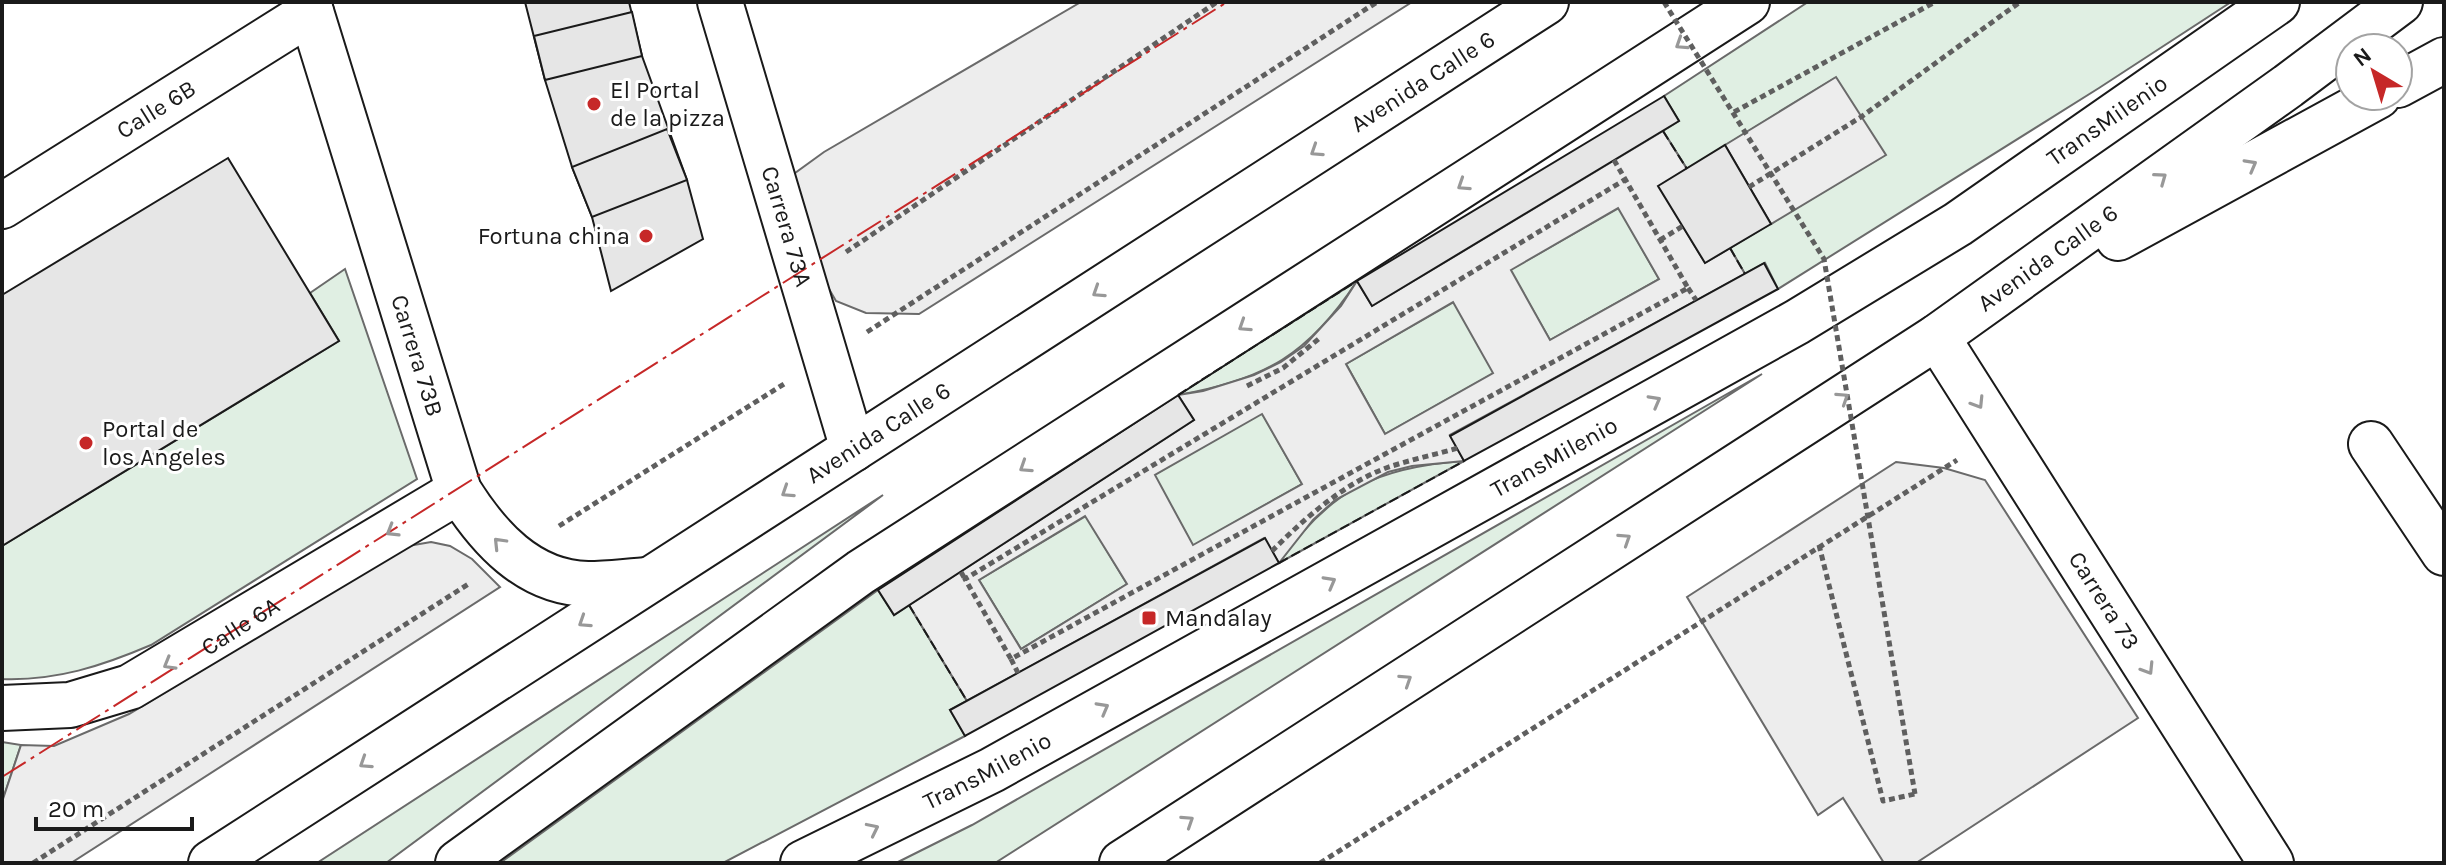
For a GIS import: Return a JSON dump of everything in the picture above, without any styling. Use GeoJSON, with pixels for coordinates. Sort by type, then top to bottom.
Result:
{"type":"FeatureCollection","features":[{"type":"Feature","properties":{"kind":"main road","name":"Carrera 73A"},"geometry":{"type":"LineString","coordinates":[[720,2],[853,449]]}},
{"type":"Feature","properties":{"kind":"main road","name":"Avenida Calle 6"},"geometry":{"type":"LineString","coordinates":[[211,863],[1546,2]]}},
{"type":"Feature","properties":{"kind":"main road"},"geometry":{"type":"LineString","coordinates":[[458,863],[861,572],[1747,2]]}},
{"type":"Feature","properties":{"kind":"main road","name":"TransMilenio"},"geometry":{"type":"LineString","coordinates":[[803,863],[992,770],[1797,322],[1958,224],[2277,2]]}},
{"type":"Feature","properties":{"kind":"main road","name":"Avenida Calle 6"},"geometry":{"type":"LineString","coordinates":[[1122,863],[1937,337],[2238,123],[2400,2]]}},
{"type":"Feature","properties":{"kind":"main road","name":"Calle 6B"},"geometry":{"type":"LineString","coordinates":[[2,206],[310,7]]}},
{"type":"Feature","properties":{"kind":"main road","name":"Carrera 73B"},"geometry":{"type":"LineString","coordinates":[[310,7],[459,491],[479,522],[512,556],[547,576],[585,584],[649,580]]}},
{"type":"Feature","properties":{"kind":"main road"},"geometry":{"type":"LineString","coordinates":[[2414,76],[2444,60]]}},
{"type":"Feature","properties":{"kind":"main road"},"geometry":{"type":"LineString","coordinates":[[1937,337],[2349,112]]}},
{"type":"Feature","properties":{"kind":"main road","name":"Carrera 73"},"geometry":{"type":"LineString","coordinates":[[1937,337],[2271,863]]}},
{"type":"Feature","properties":{"kind":"main road"},"geometry":{"type":"LineString","coordinates":[[2371,444],[2444,553]]}},
{"type":"Feature","properties":{"kind":"main road","name":"Calle 6A"},"geometry":{"type":"LineString","coordinates":[[2,708],[70,705],[130,687],[459,491]]}},
{"type":"Feature","properties":{"kind":"path"},"geometry":{"type":"LineString","coordinates":[[804,281],[1217,2]]}},
{"type":"Feature","properties":{"kind":"path"},"geometry":{"type":"LineString","coordinates":[[33,863],[827,358],[1377,2]]}},
{"type":"Feature","properties":{"kind":"path"},"geometry":{"type":"LineString","coordinates":[[1664,2],[1824,259],[1915,794],[1883,801],[1819,545]]}},
{"type":"Feature","properties":{"kind":"path"},"geometry":{"type":"LineString","coordinates":[[1734,112],[1935,2]]}},
{"type":"Feature","properties":{"kind":"path"},"geometry":{"type":"LineString","coordinates":[[1749,187],[1861,117],[2020,2]]}},
{"type":"Feature","properties":{"kind":"path"},"geometry":{"type":"LineString","coordinates":[[1614,160],[1696,300]]}},
{"type":"Feature","properties":{"kind":"path"},"geometry":{"type":"LineString","coordinates":[[965,579],[1626,179]]}},
{"type":"Feature","properties":{"kind":"path"},"geometry":{"type":"LineString","coordinates":[[1660,240],[1683,226]]}},
{"type":"Feature","properties":{"kind":"path"},"geometry":{"type":"LineString","coordinates":[[1011,659],[1688,288]]}},
{"type":"Feature","properties":{"kind":"path"},"geometry":{"type":"LineString","coordinates":[[1320,863],[1999,434]]}},
{"type":"Feature","properties":{"kind":"path"},"geometry":{"type":"LineString","coordinates":[[1272,551],[1330,500],[1360,480],[1386,468],[1458,448]]}},
{"type":"Feature","properties":{"kind":"path"},"geometry":{"type":"LineString","coordinates":[[961,572],[1018,673]]}},
{"type":"Feature","properties":{"kind":"green space"},"geometry":{"type":"Polygon","coordinates":[[[1808,2],[2231,2],[1778,289],[1765,263],[1745,274],[1730,248],[1885,155],[1835,78],[1687,169],[1663,131],[1679,121],[1664,96],[1808,2]]]}},
{"type":"Feature","properties":{"kind":"green space"},"geometry":{"type":"Polygon","coordinates":[[[1619,208],[1659,279],[1550,340],[1510,270],[1619,208]]]}},
{"type":"Feature","properties":{"kind":"green space"},"geometry":{"type":"Polygon","coordinates":[[[345,269],[417,479],[151,645],[78,671],[2,679],[2,546],[339,341],[310,293],[345,269]]]}},
{"type":"Feature","properties":{"kind":"green space"},"geometry":{"type":"Polygon","coordinates":[[[1357,281],[1321,328],[1282,360],[1236,381],[1178,395],[1357,281]]]}},
{"type":"Feature","properties":{"kind":"green space"},"geometry":{"type":"Polygon","coordinates":[[[1454,302],[1494,373],[1385,434],[1346,364],[1454,302]]]}},
{"type":"Feature","properties":{"kind":"green space"},"geometry":{"type":"Polygon","coordinates":[[[1762,374],[995,863],[896,863],[972,825],[1762,374]]]}},
{"type":"Feature","properties":{"kind":"green space"},"geometry":{"type":"Polygon","coordinates":[[[1262,413],[1302,484],[1193,546],[1154,475],[1262,413]]]}},
{"type":"Feature","properties":{"kind":"green space"},"geometry":{"type":"Polygon","coordinates":[[[1464,461],[1279,563],[1317,517],[1358,487],[1405,469],[1464,461]]]}},
{"type":"Feature","properties":{"kind":"green space"},"geometry":{"type":"Polygon","coordinates":[[[883,495],[386,863],[317,863],[883,495]]]}},
{"type":"Feature","properties":{"kind":"green space"},"geometry":{"type":"Polygon","coordinates":[[[1086,516],[1127,584],[1021,649],[979,580],[1086,516]]]}},
{"type":"Feature","properties":{"kind":"green space"},"geometry":{"type":"Polygon","coordinates":[[[878,590],[894,615],[909,605],[967,701],[950,710],[965,736],[723,863],[500,863],[878,590]]]}},
{"type":"Feature","properties":{"kind":"green space"},"geometry":{"type":"Polygon","coordinates":[[[2,742],[21,745],[2,802],[2,742]]]}},
{"type":"Feature","properties":{"kind":"shaded area"},"geometry":{"type":"Polygon","coordinates":[[[1081,2],[1412,2],[919,314],[866,313],[836,301],[811,258],[791,176],[824,152],[1081,2]]]}},
{"type":"Feature","properties":{"kind":"shaded area"},"geometry":{"type":"Polygon","coordinates":[[[1836,77],[1886,155],[1771,224],[1725,145],[1836,77]]]}},
{"type":"Feature","properties":{"kind":"shaded area"},"geometry":{"type":"Polygon","coordinates":[[[1663,131],[1687,169],[1659,186],[1705,263],[1730,248],[1745,274],[1450,435],[1464,461],[1412,466],[1388,472],[1335,500],[1313,520],[1279,563],[1264,538],[967,701],[909,605],[1194,420],[1178,395],[1203,391],[1254,375],[1281,362],[1304,346],[1341,306],[1357,281],[1372,306],[1663,131]],[[1618,208],[1511,270],[1550,340],[1659,279],[1618,208]],[[1453,302],[1346,364],[1385,434],[1493,373],[1453,302]],[[1262,414],[1155,475],[1193,545],[1302,484],[1262,414]],[[1085,516],[979,580],[1021,649],[1127,584],[1085,516]]]}},
{"type":"Feature","properties":{"kind":"shaded area"},"geometry":{"type":"Polygon","coordinates":[[[1896,462],[1944,468],[1985,480],[2138,718],[1916,863],[1884,863],[1843,798],[1818,815],[1687,597],[1896,462]]]}},
{"type":"Feature","properties":{"kind":"shaded area"},"geometry":{"type":"Polygon","coordinates":[[[431,542],[450,546],[472,559],[500,587],[71,863],[2,863],[2,802],[21,745],[54,746],[129,714],[408,546],[431,542]]]}},
{"type":"Feature","properties":{"kind":"building"},"geometry":{"type":"Polygon","coordinates":[[[525,2],[629,2],[642,56],[687,180],[703,239],[611,291],[592,217],[572,167],[545,80],[525,2]]]}},
{"type":"Feature","properties":{"kind":"building"},"geometry":{"type":"Polygon","coordinates":[[[632,12],[642,56],[545,80],[534,36],[632,12]]]}},
{"type":"Feature","properties":{"kind":"building"},"geometry":{"type":"Polygon","coordinates":[[[1664,96],[1679,121],[1372,306],[1357,281],[1664,96]]]}},
{"type":"Feature","properties":{"kind":"building"},"geometry":{"type":"Polygon","coordinates":[[[667,129],[687,180],[592,217],[572,167],[667,129]]]}},
{"type":"Feature","properties":{"kind":"building"},"geometry":{"type":"Polygon","coordinates":[[[1725,145],[1771,224],[1705,263],[1658,186],[1725,145]]]}},
{"type":"Feature","properties":{"kind":"building","name":"Portal de los Angeles"},"geometry":{"type":"Polygon","coordinates":[[[228,158],[339,341],[2,546],[2,295],[228,158]]]}},
{"type":"Feature","properties":{"kind":"building"},"geometry":{"type":"Polygon","coordinates":[[[1764,263],[1778,289],[1464,461],[1450,436],[1764,263]]]}},
{"type":"Feature","properties":{"kind":"building"},"geometry":{"type":"Polygon","coordinates":[[[1178,395],[1194,420],[894,615],[878,590],[1178,395]]]}},
{"type":"Feature","properties":{"kind":"building","name":"Mandalay"},"geometry":{"type":"Polygon","coordinates":[[[1265,538],[1279,563],[965,736],[950,710],[1265,538]]]}},
{"type":"Feature","properties":{"kind":"fence"},"geometry":{"type":"LineString","coordinates":[[1663,131],[1687,169]]}},
{"type":"Feature","properties":{"kind":"fence"},"geometry":{"type":"LineString","coordinates":[[1730,248],[1745,274]]}},
{"type":"Feature","properties":{"kind":"fence"},"geometry":{"type":"LineString","coordinates":[[1178,395],[1357,281]]}},
{"type":"Feature","properties":{"kind":"fence"},"geometry":{"type":"LineString","coordinates":[[1279,563],[1464,461]]}},
{"type":"Feature","properties":{"kind":"fence"},"geometry":{"type":"LineString","coordinates":[[909,605],[967,701]]}},
{"type":"Feature","properties":{"kind":"power"},"geometry":{"type":"LineString","coordinates":[[2,777],[1227,2]]}},
{"type":"Feature","properties":{"kind":"place","name":"El Portal de la pizza"},"geometry":{"type":"Point","coordinates":[594,104]}},
{"type":"Feature","properties":{"kind":"place","name":"Fortuna china"},"geometry":{"type":"Point","coordinates":[646,236]}},
{"type":"Feature","properties":{"kind":"place","name":"Portal de los Angeles"},"geometry":{"type":"Point","coordinates":[86,443]}},
{"type":"Feature","properties":{"kind":"place","name":"Mandalay"},"geometry":{"type":"Point","coordinates":[1149,618]}}]}
